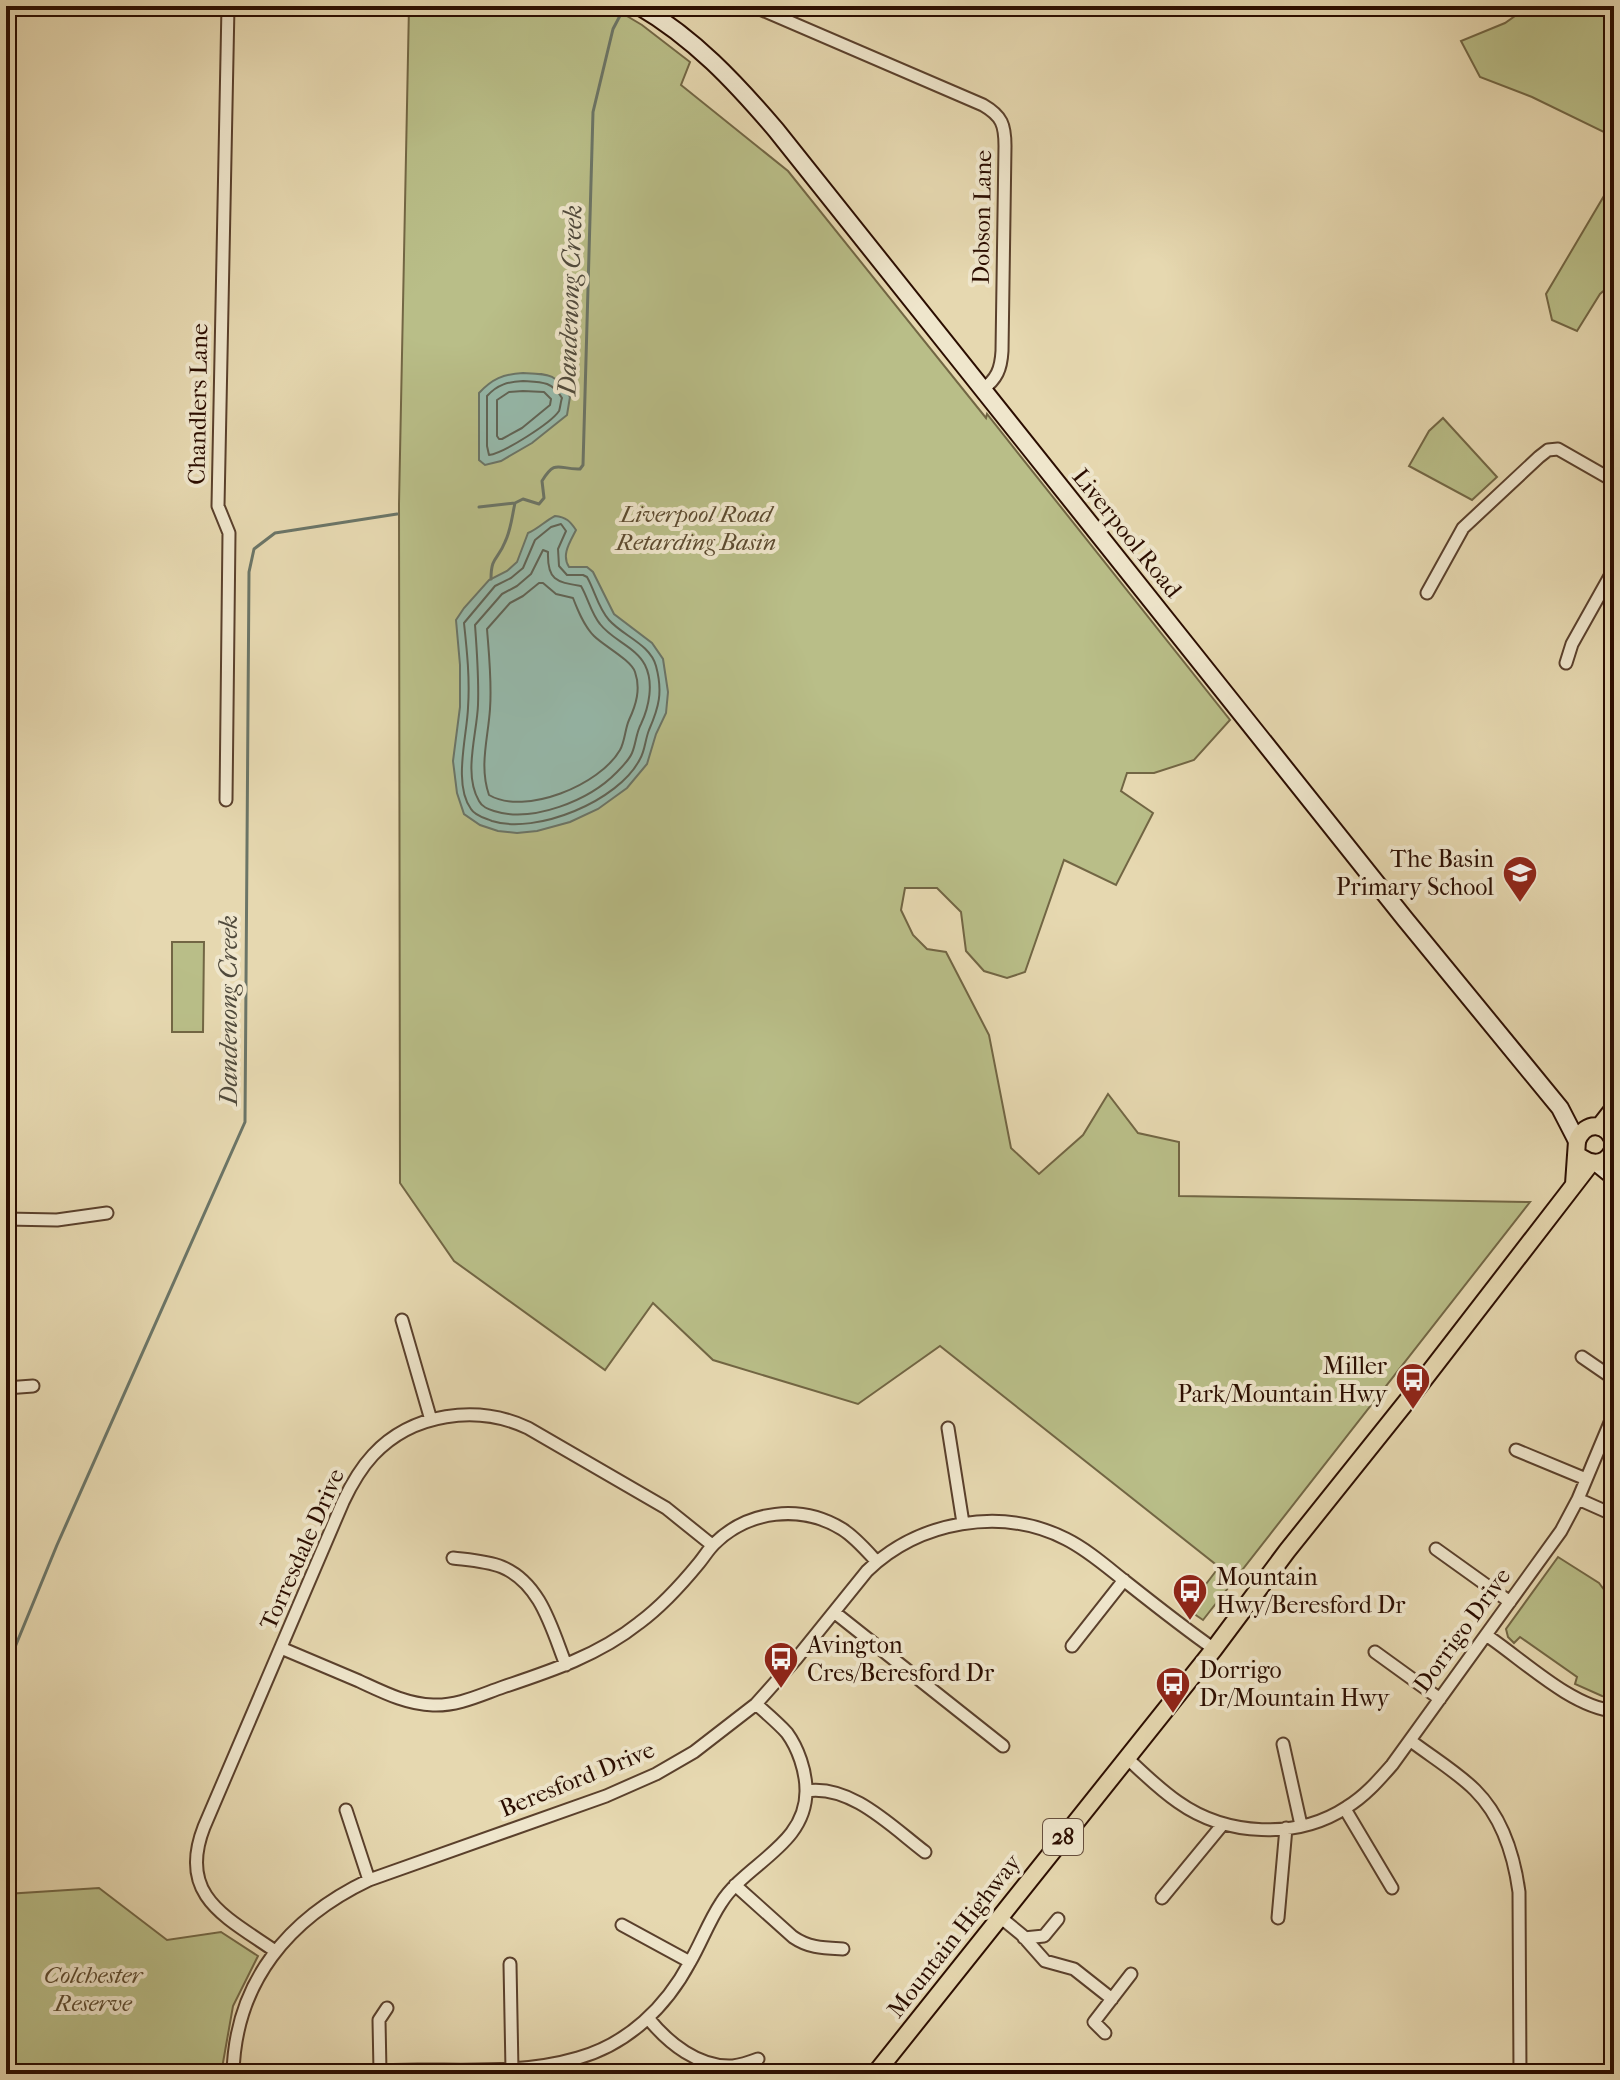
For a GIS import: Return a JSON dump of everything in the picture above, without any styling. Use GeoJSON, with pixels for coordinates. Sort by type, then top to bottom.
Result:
{"type":"FeatureCollection","features":[{"type":"Feature","properties":{"kind":"main road","name":"Liverpool Road"},"geometry":{"type":"LineString","coordinates":[[639,6],[702,51],[745,94],[786,142],[1405,919],[1560,1108],[1606,1144],[1614,1177]]}},
{"type":"Feature","properties":{"kind":"main road","name":"Liverpool Road"},"geometry":{"type":"LineString","coordinates":[[1560,1108],[1577,1145]]}},
{"type":"Feature","properties":{"kind":"main road","name":"Mountain Highway"},"geometry":{"type":"LineString","coordinates":[[875,2074],[1214,1649],[1287,1551],[1574,1186],[1606,1144],[1614,1108]]}},
{"type":"Feature","properties":{"kind":"main road","name":"28"},"geometry":{"type":"LineString","coordinates":[[1577,1145],[1579,1135],[1586,1128],[1606,1144]]}},
{"type":"Feature","properties":{"kind":"main road"},"geometry":{"type":"LineString","coordinates":[[1577,1145],[1580,1156],[1606,1144]]}},
{"type":"Feature","properties":{"kind":"main road"},"geometry":{"type":"LineString","coordinates":[[1574,1186],[1577,1145]]}},
{"type":"Feature","properties":{"kind":"street","name":"Chandlers Lane"},"geometry":{"type":"LineString","coordinates":[[226,800],[229,533],[218,506],[228,6]]}},
{"type":"Feature","properties":{"kind":"street","name":"Dobson Lane"},"geometry":{"type":"LineString","coordinates":[[753,6],[983,105],[1000,117],[1005,146],[1002,351],[999,372],[982,390]]}},
{"type":"Feature","properties":{"kind":"street"},"geometry":{"type":"LineString","coordinates":[[1427,593],[1463,528],[1548,450],[1558,449],[1614,481]]}},
{"type":"Feature","properties":{"kind":"street"},"geometry":{"type":"LineString","coordinates":[[1566,663],[1572,644],[1614,569]]}},
{"type":"Feature","properties":{"kind":"street"},"geometry":{"type":"LineString","coordinates":[[6,1219],[57,1220],[107,1213]]}},
{"type":"Feature","properties":{"kind":"street"},"geometry":{"type":"LineString","coordinates":[[402,1320],[431,1420]]}},
{"type":"Feature","properties":{"kind":"street"},"geometry":{"type":"LineString","coordinates":[[1582,1357],[1614,1379]]}},
{"type":"Feature","properties":{"kind":"street"},"geometry":{"type":"LineString","coordinates":[[6,1388],[33,1386]]}},
{"type":"Feature","properties":{"kind":"street","name":"Dorrigo Drive"},"geometry":{"type":"LineString","coordinates":[[1126,1757],[1178,1802],[1223,1824],[1254,1830],[1286,1828],[1318,1821],[1345,1809],[1368,1792],[1411,1741],[1561,1531],[1614,1413]]}},
{"type":"Feature","properties":{"kind":"street","name":"Torresdale Drive"},"geometry":{"type":"LineString","coordinates":[[275,1951],[215,1908],[206,1897],[195,1864],[200,1837],[343,1502],[371,1457],[413,1426],[431,1420],[465,1414],[517,1423],[666,1508],[712,1545]]}},
{"type":"Feature","properties":{"kind":"street"},"geometry":{"type":"LineString","coordinates":[[948,1428],[963,1523]]}},
{"type":"Feature","properties":{"kind":"street"},"geometry":{"type":"LineString","coordinates":[[1516,1450],[1586,1479]]}},
{"type":"Feature","properties":{"kind":"street"},"geometry":{"type":"LineString","coordinates":[[1578,1499],[1614,1515]]}},
{"type":"Feature","properties":{"kind":"street"},"geometry":{"type":"LineString","coordinates":[[281,1648],[407,1701],[434,1705],[469,1700],[566,1665],[608,1645],[639,1624],[669,1597],[712,1545],[757,1517],[788,1513],[825,1520],[844,1530],[877,1562]]}},
{"type":"Feature","properties":{"kind":"street","name":"Beresford Drive"},"geometry":{"type":"LineString","coordinates":[[233,2073],[233,2056],[243,2015],[255,1986],[275,1951],[314,1912],[369,1880],[631,1786],[694,1752],[756,1704],[877,1562],[904,1543],[963,1523],[992,1521],[1025,1525],[1065,1539],[1096,1558],[1214,1649]]}},
{"type":"Feature","properties":{"kind":"street"},"geometry":{"type":"LineString","coordinates":[[1436,1549],[1510,1602]]}},
{"type":"Feature","properties":{"kind":"street"},"geometry":{"type":"LineString","coordinates":[[453,1558],[504,1568],[532,1589],[566,1665]]}},
{"type":"Feature","properties":{"kind":"street"},"geometry":{"type":"LineString","coordinates":[[1072,1646],[1124,1580]]}},
{"type":"Feature","properties":{"kind":"street"},"geometry":{"type":"LineString","coordinates":[[834,1612],[1003,1746]]}},
{"type":"Feature","properties":{"kind":"street"},"geometry":{"type":"LineString","coordinates":[[1486,1635],[1580,1701],[1593,1708],[1614,1711]]}},
{"type":"Feature","properties":{"kind":"street"},"geometry":{"type":"LineString","coordinates":[[1375,1652],[1440,1699]]}},
{"type":"Feature","properties":{"kind":"street"},"geometry":{"type":"LineString","coordinates":[[233,2073],[512,2070],[581,2058],[616,2042],[664,2002],[690,1962],[721,1902],[735,1885],[781,1846],[791,1834],[804,1805],[803,1767],[787,1734],[756,1704]]}},
{"type":"Feature","properties":{"kind":"street"},"geometry":{"type":"LineString","coordinates":[[1411,1741],[1475,1789],[1490,1807],[1510,1847],[1519,1892],[1520,2074]]}},
{"type":"Feature","properties":{"kind":"street"},"geometry":{"type":"LineString","coordinates":[[1283,1744],[1301,1825]]}},
{"type":"Feature","properties":{"kind":"street"},"geometry":{"type":"LineString","coordinates":[[806,1791],[816,1789],[840,1793],[860,1803],[925,1852]]}},
{"type":"Feature","properties":{"kind":"street"},"geometry":{"type":"LineString","coordinates":[[1345,1809],[1392,1888]]}},
{"type":"Feature","properties":{"kind":"street"},"geometry":{"type":"LineString","coordinates":[[346,1810],[369,1880]]}},
{"type":"Feature","properties":{"kind":"street"},"geometry":{"type":"LineString","coordinates":[[1162,1898],[1223,1824]]}},
{"type":"Feature","properties":{"kind":"street"},"geometry":{"type":"LineString","coordinates":[[1278,1918],[1286,1828]]}},
{"type":"Feature","properties":{"kind":"street"},"geometry":{"type":"LineString","coordinates":[[735,1885],[803,1944],[843,1949]]}},
{"type":"Feature","properties":{"kind":"street"},"geometry":{"type":"LineString","coordinates":[[1000,1917],[1045,1961],[1074,1969],[1112,1999]]}},
{"type":"Feature","properties":{"kind":"street"},"geometry":{"type":"LineString","coordinates":[[1024,1938],[1044,1936],[1058,1919]]}},
{"type":"Feature","properties":{"kind":"street"},"geometry":{"type":"LineString","coordinates":[[622,1925],[690,1962]]}},
{"type":"Feature","properties":{"kind":"street"},"geometry":{"type":"LineString","coordinates":[[510,1964],[512,2070]]}},
{"type":"Feature","properties":{"kind":"street"},"geometry":{"type":"LineString","coordinates":[[1105,2033],[1094,2022],[1131,1974]]}},
{"type":"Feature","properties":{"kind":"street"},"geometry":{"type":"LineString","coordinates":[[380,2071],[379,2020],[387,2008]]}},
{"type":"Feature","properties":{"kind":"street"},"geometry":{"type":"LineString","coordinates":[[648,2018],[671,2044],[719,2066],[736,2066],[758,2059]]}},
{"type":"Feature","properties":{"kind":"green space","name":"Liverpool Road Retarding Basin"},"geometry":{"type":"Polygon","coordinates":[[[409,6],[610,6],[642,25],[690,62],[681,85],[788,171],[986,418],[987,414],[1230,720],[1194,760],[1154,773],[1127,773],[1121,791],[1153,813],[1116,885],[1064,860],[1025,972],[1007,978],[984,971],[966,951],[961,912],[937,888],[905,888],[901,910],[913,935],[927,949],[946,952],[989,1035],[1011,1148],[1039,1174],[1083,1135],[1108,1094],[1138,1133],[1179,1142],[1179,1196],[1530,1202],[1203,1620],[1187,1609],[1219,1567],[940,1346],[858,1404],[713,1360],[653,1303],[605,1370],[454,1261],[400,1183],[399,504],[409,6]]]}},
{"type":"Feature","properties":{"kind":"green space"},"geometry":{"type":"Polygon","coordinates":[[[1529,6],[1614,6],[1614,137],[1532,97],[1480,77],[1461,41],[1505,23],[1529,6]]]}},
{"type":"Feature","properties":{"kind":"green space"},"geometry":{"type":"Polygon","coordinates":[[[1614,179],[1614,282],[1600,294],[1577,331],[1552,320],[1546,294],[1614,179]]]}},
{"type":"Feature","properties":{"kind":"green space"},"geometry":{"type":"Polygon","coordinates":[[[1443,418],[1497,477],[1472,500],[1409,466],[1429,431],[1443,418]]]}},
{"type":"Feature","properties":{"kind":"green space"},"geometry":{"type":"Polygon","coordinates":[[[172,942],[204,942],[203,1032],[172,1032],[172,942]]]}},
{"type":"Feature","properties":{"kind":"green space"},"geometry":{"type":"Polygon","coordinates":[[[1558,1557],[1599,1583],[1614,1603],[1614,1698],[1575,1684],[1577,1677],[1520,1637],[1514,1643],[1508,1637],[1506,1629],[1558,1557]]]}},
{"type":"Feature","properties":{"kind":"green space","name":"Colchester Reserve"},"geometry":{"type":"Polygon","coordinates":[[[99,1888],[167,1940],[221,1932],[258,1956],[233,2006],[221,2074],[6,2074],[6,1894],[99,1888]]]}},
{"type":"Feature","properties":{"kind":"water"},"geometry":{"type":"Polygon","coordinates":[[[523,373],[556,379],[570,397],[567,415],[532,443],[501,461],[485,465],[479,460],[479,393],[498,378],[523,373]]]}},
{"type":"Feature","properties":{"kind":"water"},"geometry":{"type":"Polygon","coordinates":[[[555,516],[567,520],[576,530],[566,553],[569,567],[587,567],[593,572],[614,614],[652,643],[663,659],[668,692],[666,713],[647,764],[627,788],[598,809],[570,822],[537,831],[498,831],[480,825],[464,814],[457,793],[453,761],[460,707],[456,620],[489,580],[517,562],[528,533],[555,516]]]}},
{"type":"Feature","properties":{"kind":"waterway","name":"Dandenong Creek"},"geometry":{"type":"LineString","coordinates":[[479,507],[515,503],[523,499],[539,504],[544,498],[542,481],[551,470],[555,467],[580,469],[583,465],[593,112],[613,29],[623,10]]}},
{"type":"Feature","properties":{"kind":"waterway"},"geometry":{"type":"LineString","coordinates":[[491,579],[494,562],[509,533],[515,503]]}},
{"type":"Feature","properties":{"kind":"waterway","name":"Dandenong Creek"},"geometry":{"type":"LineString","coordinates":[[6,1669],[57,1545],[245,1122],[249,572],[254,549],[275,533],[397,514]]}},
{"type":"Feature","properties":{"kind":"place","name":"The Basin Primary School"},"geometry":{"type":"Point","coordinates":[1520,904]}},
{"type":"Feature","properties":{"kind":"place","name":"Miller Park/Mountain Hwy"},"geometry":{"type":"Point","coordinates":[1413,1411]}},
{"type":"Feature","properties":{"kind":"place","name":"Mountain Hwy/Beresford Dr"},"geometry":{"type":"Point","coordinates":[1190,1622]}},
{"type":"Feature","properties":{"kind":"place","name":"Avington Cres/Beresford Dr"},"geometry":{"type":"Point","coordinates":[781,1690]}},
{"type":"Feature","properties":{"kind":"place","name":"Dorrigo Dr/Mountain Hwy"},"geometry":{"type":"Point","coordinates":[1173,1715]}}]}
